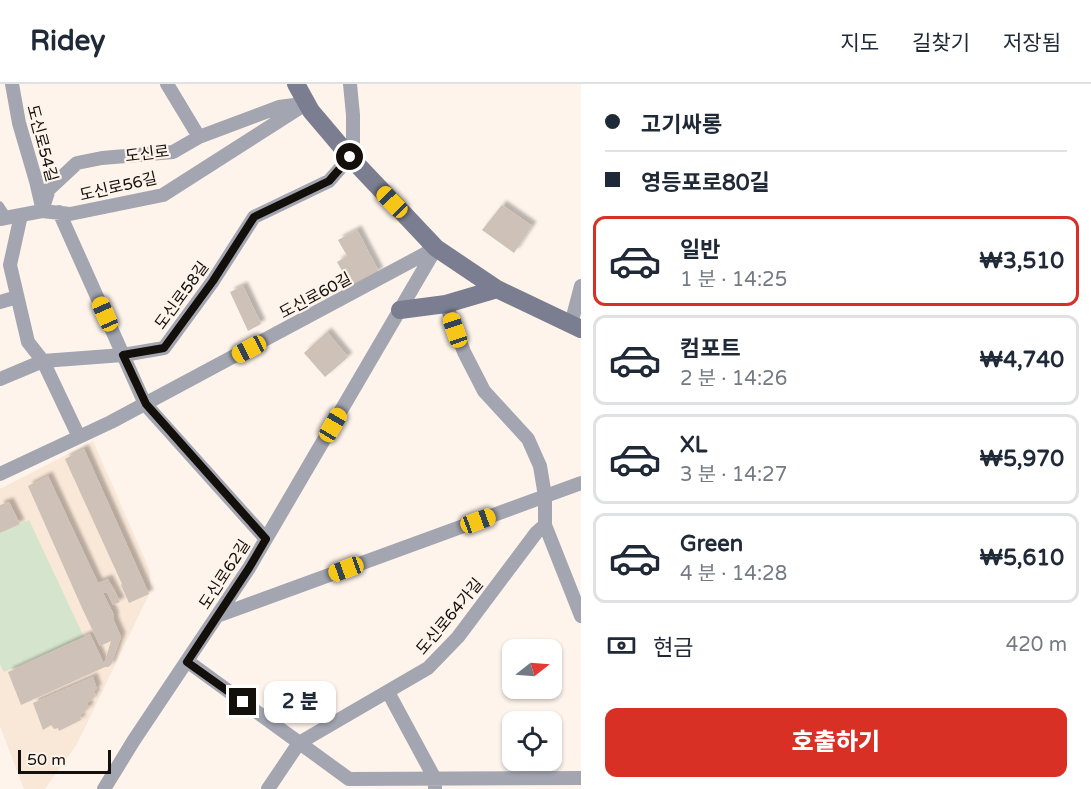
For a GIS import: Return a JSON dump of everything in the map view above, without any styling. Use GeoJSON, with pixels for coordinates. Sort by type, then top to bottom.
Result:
{"type":"FeatureCollection","features":[{"type":"Feature","properties":{"kind":"main road"},"geometry":{"type":"LineString","coordinates":[[296,84],[311,111],[350,157],[436,248],[497,289],[576,327]]}},
{"type":"Feature","properties":{"kind":"main road"},"geometry":{"type":"LineString","coordinates":[[400,310],[446,303],[497,289]]}},
{"type":"Feature","properties":{"kind":"street","name":"도신로54길"},"geometry":{"type":"LineString","coordinates":[[12,84],[19,123],[42,211]]}},
{"type":"Feature","properties":{"kind":"street"},"geometry":{"type":"LineString","coordinates":[[167,84],[199,137]]}},
{"type":"Feature","properties":{"kind":"street"},"geometry":{"type":"LineString","coordinates":[[350,84],[353,115],[353,142],[350,157]]}},
{"type":"Feature","properties":{"kind":"street","name":"도신로"},"geometry":{"type":"LineString","coordinates":[[42,211],[49,189],[77,164],[102,158],[173,152],[199,137],[279,107],[307,103]]}},
{"type":"Feature","properties":{"kind":"street","name":"도신로56길"},"geometry":{"type":"LineString","coordinates":[[10,217],[42,211],[70,214],[163,195],[307,103]]}},
{"type":"Feature","properties":{"kind":"street","name":"도신로58길"},"geometry":{"type":"LineString","coordinates":[[0,379],[42,361],[123,355],[164,348],[213,281],[254,217],[329,181],[350,157]]}},
{"type":"Feature","properties":{"kind":"street"},"geometry":{"type":"LineString","coordinates":[[59,212],[146,404],[266,539]]}},
{"type":"Feature","properties":{"kind":"street"},"geometry":{"type":"LineString","coordinates":[[10,217],[10,265],[28,342],[42,361],[79,437]]}},
{"type":"Feature","properties":{"kind":"street","name":"도신로62길"},"geometry":{"type":"LineString","coordinates":[[104,789],[249,568],[436,248]]}},
{"type":"Feature","properties":{"kind":"street","name":"도신로60길"},"geometry":{"type":"LineString","coordinates":[[0,474],[146,404],[436,248]]}},
{"type":"Feature","properties":{"kind":"street"},"geometry":{"type":"LineString","coordinates":[[576,327],[581,286]]}},
{"type":"Feature","properties":{"kind":"street"},"geometry":{"type":"LineString","coordinates":[[0,302],[17,297]]}},
{"type":"Feature","properties":{"kind":"street"},"geometry":{"type":"LineString","coordinates":[[446,303],[464,352],[484,391],[528,439],[540,466],[545,496],[545,525],[581,616]]}},
{"type":"Feature","properties":{"kind":"street"},"geometry":{"type":"LineString","coordinates":[[217,616],[581,483]]}},
{"type":"Feature","properties":{"kind":"street","name":"도신로64가길"},"geometry":{"type":"LineString","coordinates":[[299,743],[428,668],[458,637],[536,533],[545,525]]}},
{"type":"Feature","properties":{"kind":"street"},"geometry":{"type":"LineString","coordinates":[[187,662],[349,779],[435,784],[581,778]]}},
{"type":"Feature","properties":{"kind":"street"},"geometry":{"type":"LineString","coordinates":[[388,692],[435,784]]}},
{"type":"Feature","properties":{"kind":"street"},"geometry":{"type":"LineString","coordinates":[[268,789],[299,743]]}},
{"type":"Feature","properties":{"kind":"lane"},"geometry":{"type":"LineString","coordinates":[[0,205],[10,217]]}},
{"type":"Feature","properties":{"kind":"shaded area"},"geometry":{"type":"Polygon","coordinates":[[[93,441],[150,571],[150,592],[77,744],[45,789],[24,789],[0,726],[0,489],[93,441]]]}},
{"type":"Feature","properties":{"kind":"green space"},"geometry":{"type":"Polygon","coordinates":[[[29,520],[84,637],[4,672],[0,664],[0,533],[29,520]]]}},
{"type":"Feature","properties":{"kind":"building"},"geometry":{"type":"Polygon","coordinates":[[[502,205],[532,226],[514,253],[482,230],[502,205]]]}},
{"type":"Feature","properties":{"kind":"building"},"geometry":{"type":"Polygon","coordinates":[[[357,230],[379,272],[351,287],[337,262],[347,256],[338,240],[357,230]]]}},
{"type":"Feature","properties":{"kind":"building"},"geometry":{"type":"Polygon","coordinates":[[[243,286],[261,324],[248,331],[230,292],[243,286]]]}},
{"type":"Feature","properties":{"kind":"building"},"geometry":{"type":"Polygon","coordinates":[[[327,332],[348,357],[325,377],[304,353],[327,332]]]}},
{"type":"Feature","properties":{"kind":"building"},"geometry":{"type":"Polygon","coordinates":[[[84,449],[149,594],[129,603],[65,459],[84,449]]]}},
{"type":"Feature","properties":{"kind":"building"},"geometry":{"type":"Polygon","coordinates":[[[48,476],[98,583],[108,579],[120,602],[113,605],[107,592],[103,593],[114,615],[114,621],[121,637],[111,665],[21,705],[8,672],[90,634],[104,664],[111,641],[100,646],[28,486],[48,476]]]}},
{"type":"Feature","properties":{"kind":"building"},"geometry":{"type":"Polygon","coordinates":[[[9,502],[20,524],[0,533],[0,505],[9,502]]]}},
{"type":"Feature","properties":{"kind":"building"},"geometry":{"type":"Polygon","coordinates":[[[93,677],[97,689],[94,691],[96,695],[87,703],[89,708],[80,716],[81,720],[59,731],[51,725],[43,730],[33,703],[93,677]]]}},
{"type":"Feature","properties":{"kind":"route"},"geometry":{"type":"LineString","coordinates":[[243,702],[187,662],[266,539],[146,404],[123,355],[164,348],[213,281],[254,217],[329,181],[350,157]]}}]}
